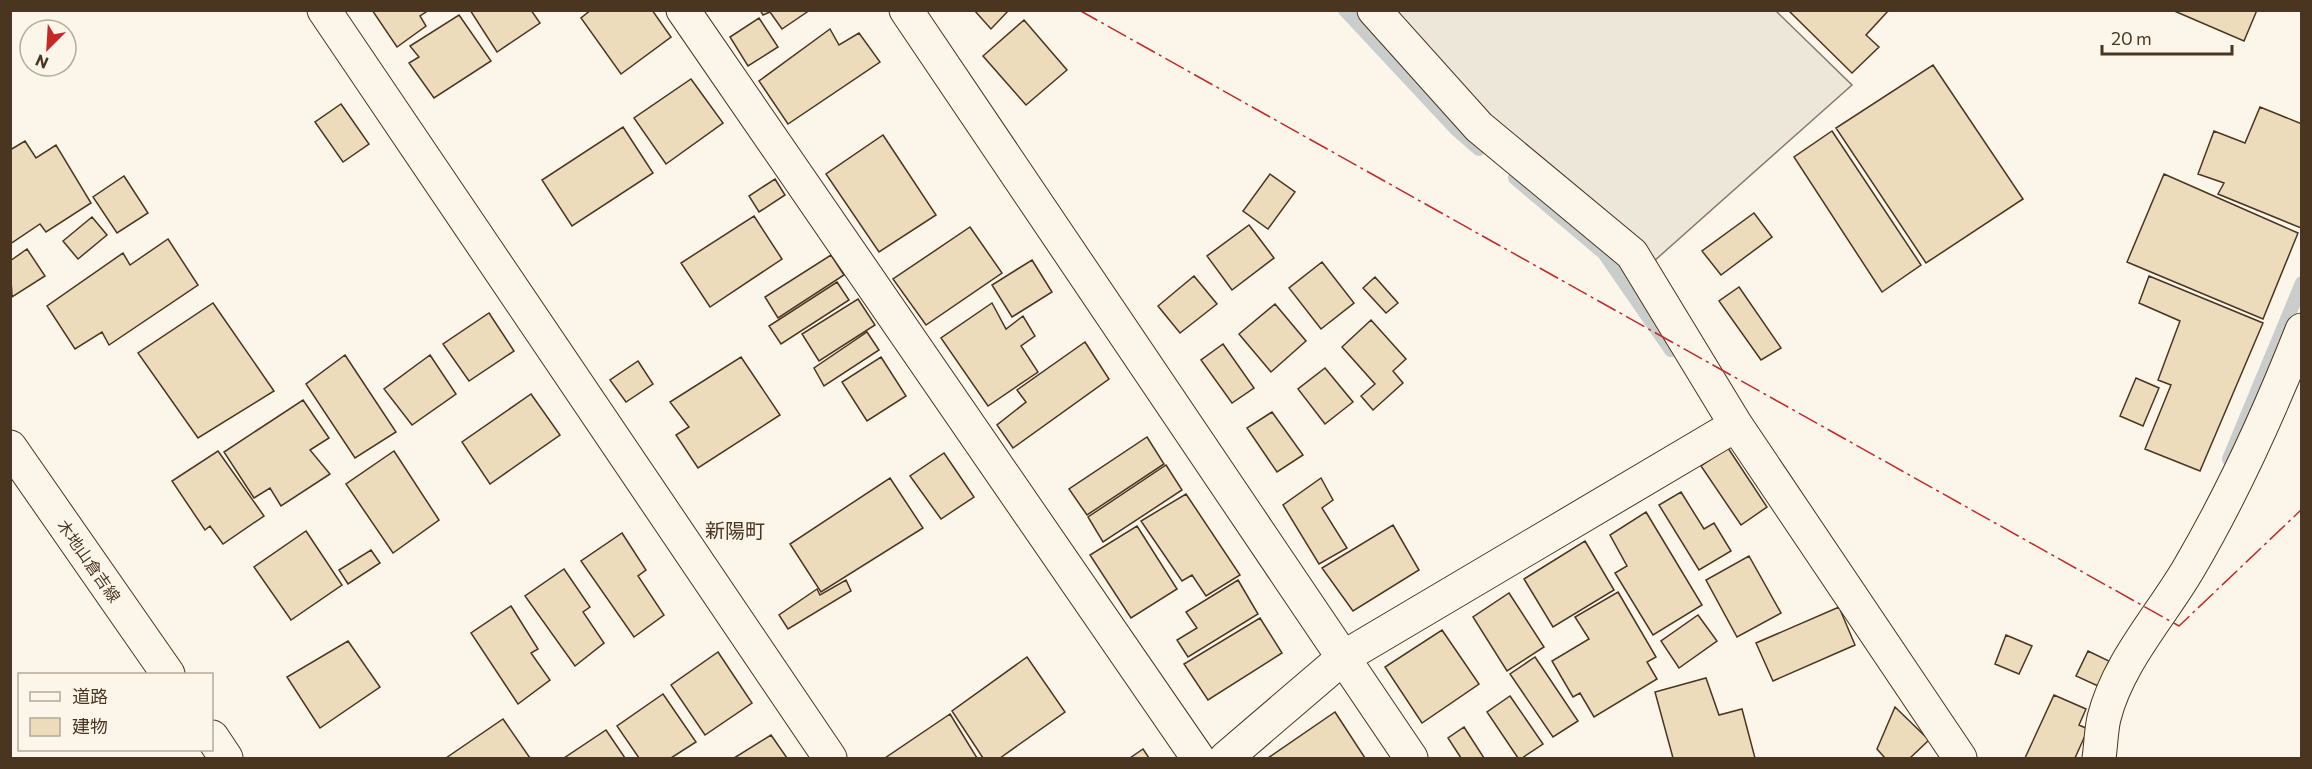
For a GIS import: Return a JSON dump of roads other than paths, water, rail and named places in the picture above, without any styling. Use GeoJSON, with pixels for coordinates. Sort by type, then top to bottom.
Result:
{"type":"FeatureCollection","features":[{"type":"Feature","properties":{"kind":"street"},"geometry":{"type":"LineString","coordinates":[[324,10],[830,759]]}},
{"type":"Feature","properties":{"kind":"street"},"geometry":{"type":"LineString","coordinates":[[683,10],[1198,759]]}},
{"type":"Feature","properties":{"kind":"street"},"geometry":{"type":"LineString","coordinates":[[906,10],[1411,759]]}},
{"type":"Feature","properties":{"kind":"street"},"geometry":{"type":"LineString","coordinates":[[1374,10],[1479,126],[1632,254],[1736,425],[1960,759]]}},
{"type":"Feature","properties":{"kind":"street"},"geometry":{"type":"LineString","coordinates":[[2099,759],[2104,718],[2114,692],[2145,633],[2188,570],[2230,494],[2301,330]]}},
{"type":"Feature","properties":{"kind":"street"},"geometry":{"type":"LineString","coordinates":[[1226,759],[1344,657],[1736,425]]}},
{"type":"Feature","properties":{"kind":"street","name":"木地山倉吉線"},"geometry":{"type":"LineString","coordinates":[[10,447],[167,673]]}},
{"type":"Feature","properties":{"kind":"street"},"geometry":{"type":"LineString","coordinates":[[213,739],[226,759]]}},
{"type":"Feature","properties":{"kind":"waterway"},"geometry":{"type":"LineString","coordinates":[[1345,10],[1456,129],[1479,149]]}},
{"type":"Feature","properties":{"kind":"waterway"},"geometry":{"type":"LineString","coordinates":[[1515,178],[1604,253],[1671,350]]}},
{"type":"Feature","properties":{"kind":"waterway"},"geometry":{"type":"LineString","coordinates":[[2229,459],[2302,283]]}},
{"type":"Feature","properties":{"kind":"district","name":"新陽町"},"geometry":{"type":"Point","coordinates":[735,531]}}]}
